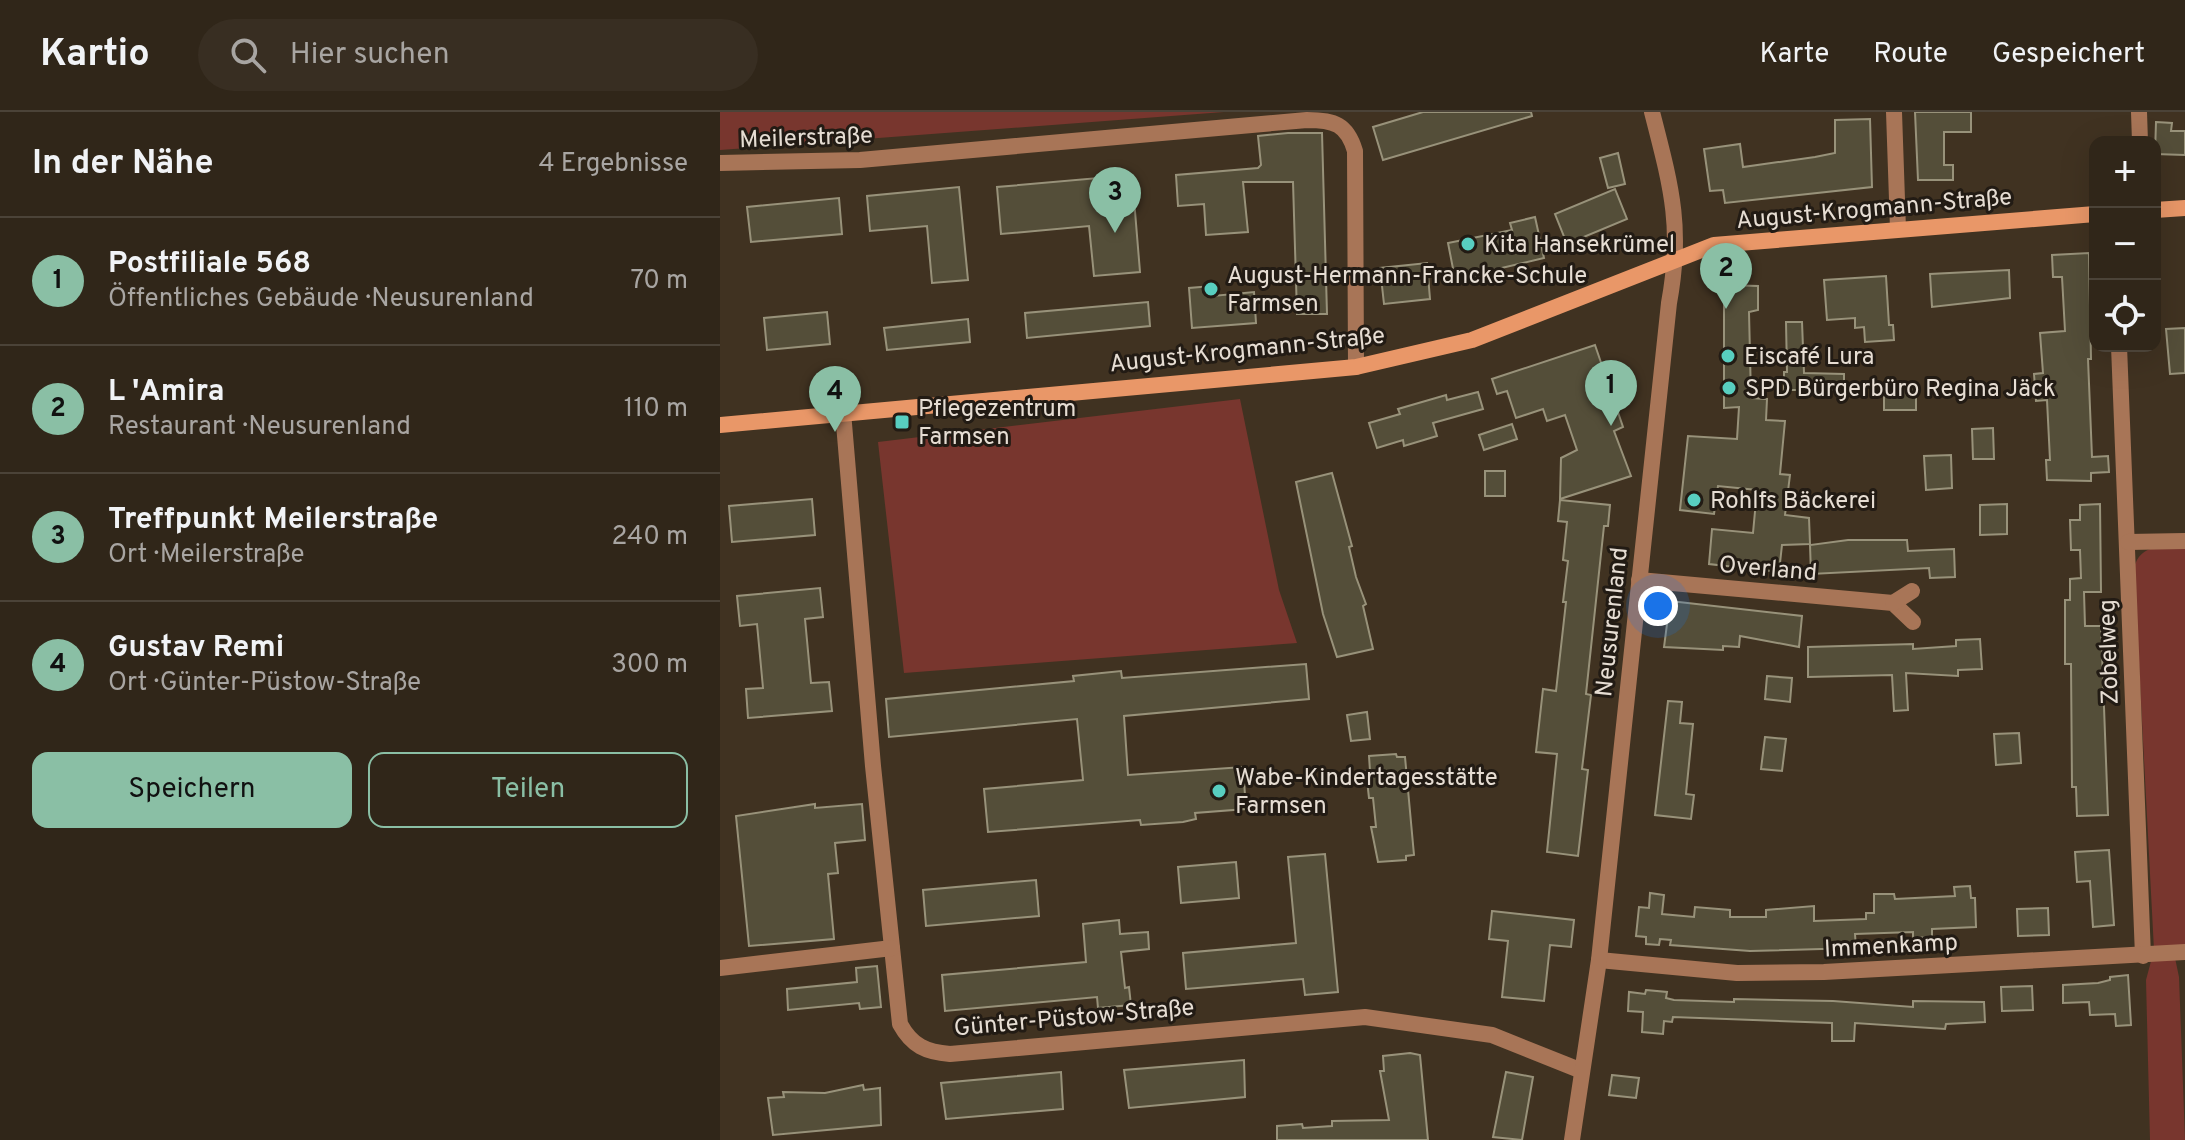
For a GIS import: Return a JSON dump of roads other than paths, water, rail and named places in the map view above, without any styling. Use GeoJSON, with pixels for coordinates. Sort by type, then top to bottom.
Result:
{"type":"FeatureCollection","features":[{"type":"Feature","properties":{"kind":"main road"},"geometry":{"type":"LineString","coordinates":[[2161,210],[2185,208]]}},
{"type":"Feature","properties":{"kind":"main road","name":"August-Krogmann-Straße"},"geometry":{"type":"LineString","coordinates":[[720,425],[1356,367],[1472,340],[1714,245],[2089,214]]}},
{"type":"Feature","properties":{"kind":"street","name":"Neusurenland"},"geometry":{"type":"LineString","coordinates":[[1572,1140],[1599,960],[1639,580],[1655,461],[1669,303],[1678,257],[1677,217],[1652,112]]}},
{"type":"Feature","properties":{"kind":"street"},"geometry":{"type":"LineString","coordinates":[[1894,112],[1898,229]]}},
{"type":"Feature","properties":{"kind":"street"},"geometry":{"type":"LineString","coordinates":[[2139,112],[2140,136]]}},
{"type":"Feature","properties":{"kind":"street","name":"Meilerstraße"},"geometry":{"type":"LineString","coordinates":[[720,163],[860,160],[1317,120],[1339,124],[1350,134],[1355,151],[1356,367]]}},
{"type":"Feature","properties":{"kind":"street","name":"Zobelweg"},"geometry":{"type":"LineString","coordinates":[[2119,352],[2143,956]]}},
{"type":"Feature","properties":{"kind":"street","name":"Günter-Püstow-Straße"},"geometry":{"type":"LineString","coordinates":[[843,412],[892,948],[900,1024],[908,1037],[927,1052],[950,1054],[1365,1017],[1492,1035],[1582,1071]]}},
{"type":"Feature","properties":{"kind":"street"},"geometry":{"type":"LineString","coordinates":[[2128,542],[2185,541]]}},
{"type":"Feature","properties":{"kind":"street","name":"Overland"},"geometry":{"type":"LineString","coordinates":[[1639,580],[1893,603]]}},
{"type":"Feature","properties":{"kind":"street"},"geometry":{"type":"LineString","coordinates":[[1912,591],[1893,603],[1913,622]]}},
{"type":"Feature","properties":{"kind":"street"},"geometry":{"type":"LineString","coordinates":[[720,968],[892,948]]}},
{"type":"Feature","properties":{"kind":"street","name":"Immenkamp"},"geometry":{"type":"LineString","coordinates":[[1599,960],[1737,973],[1824,972],[2185,952]]}},
{"type":"Feature","properties":{"kind":"place","name":"Treffpunkt Meilerstraße"},"geometry":{"type":"Point","coordinates":[1115,233]}},
{"type":"Feature","properties":{"kind":"place","name":"Kita Hansekrümel"},"geometry":{"type":"Point","coordinates":[1468,244]}},
{"type":"Feature","properties":{"kind":"place","name":"August-Hermann-Francke-Schule Farmsen"},"geometry":{"type":"Point","coordinates":[1211,289]}},
{"type":"Feature","properties":{"kind":"place","name":"L 'Amira"},"geometry":{"type":"Point","coordinates":[1726,309]}},
{"type":"Feature","properties":{"kind":"place","name":"Eiscafé Lura"},"geometry":{"type":"Point","coordinates":[1728,356]}},
{"type":"Feature","properties":{"kind":"place","name":"SPD Bürgerbüro Regina Jäck"},"geometry":{"type":"Point","coordinates":[1729,388]}},
{"type":"Feature","properties":{"kind":"place","name":"Pflegezentrum Farmsen"},"geometry":{"type":"Point","coordinates":[902,422]}},
{"type":"Feature","properties":{"kind":"place","name":"Postfiliale 568"},"geometry":{"type":"Point","coordinates":[1611,426]}},
{"type":"Feature","properties":{"kind":"place","name":"Gustav Remi"},"geometry":{"type":"Point","coordinates":[835,432]}},
{"type":"Feature","properties":{"kind":"place","name":"Rohlfs Bäckerei"},"geometry":{"type":"Point","coordinates":[1694,500]}},
{"type":"Feature","properties":{"kind":"place","name":"Wabe-Kindertagesstätte Farmsen"},"geometry":{"type":"Point","coordinates":[1219,791]}}]}
